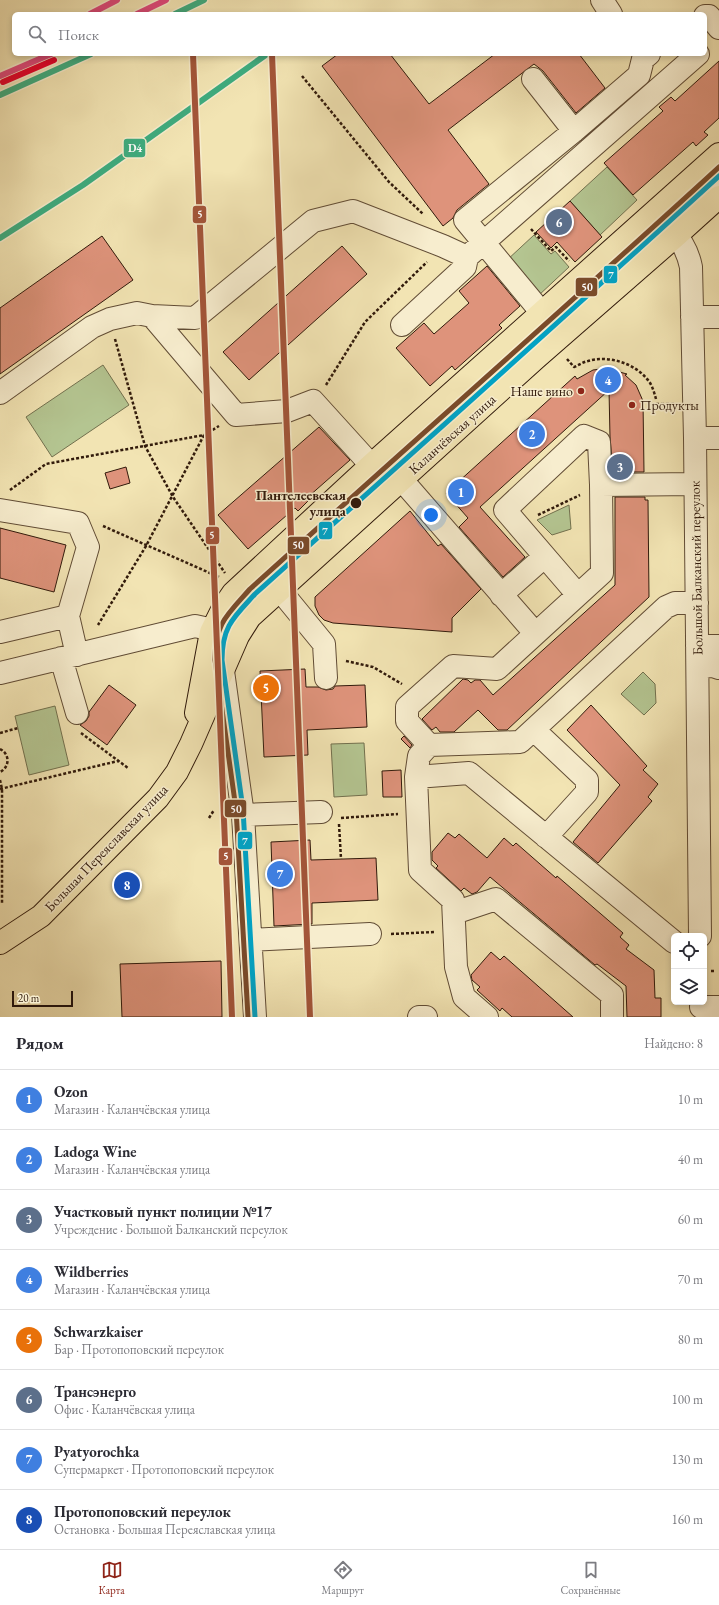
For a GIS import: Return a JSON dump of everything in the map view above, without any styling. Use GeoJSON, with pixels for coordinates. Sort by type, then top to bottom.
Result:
{"type":"FeatureCollection","features":[{"type":"Feature","properties":{"kind":"main road","name":"Каланчёвская улица"},"geometry":{"type":"LineString","coordinates":[[217,651],[238,636],[250,617],[279,589],[536,358],[666,223],[719,154]]}},
{"type":"Feature","properties":{"kind":"main road","name":"Каланчёвская улица"},"geometry":{"type":"LineString","coordinates":[[191,744],[199,692],[217,651],[224,606],[233,593],[371,465],[542,313],[666,223],[719,197]]}},
{"type":"Feature","properties":{"kind":"main road","name":"Большая Переяславская улица"},"geometry":{"type":"LineString","coordinates":[[0,943],[42,916],[158,798],[177,772],[191,744],[217,651]]}},
{"type":"Feature","properties":{"kind":"street"},"geometry":{"type":"LineString","coordinates":[[602,0],[610,12]]}},
{"type":"Feature","properties":{"kind":"street"},"geometry":{"type":"LineString","coordinates":[[707,16],[709,16],[719,28]]}},
{"type":"Feature","properties":{"kind":"street"},"geometry":{"type":"LineString","coordinates":[[707,46],[719,36]]}},
{"type":"Feature","properties":{"kind":"street"},"geometry":{"type":"LineString","coordinates":[[542,313],[465,220],[574,131],[639,75],[644,56]]}},
{"type":"Feature","properties":{"kind":"street"},"geometry":{"type":"LineString","coordinates":[[402,325],[465,267],[467,257],[518,214],[696,56]]}},
{"type":"Feature","properties":{"kind":"street"},"geometry":{"type":"LineString","coordinates":[[533,79],[574,131]]}},
{"type":"Feature","properties":{"kind":"street"},"geometry":{"type":"LineString","coordinates":[[217,651],[231,619],[254,593],[719,174]]}},
{"type":"Feature","properties":{"kind":"street"},"geometry":{"type":"LineString","coordinates":[[0,393],[92,327],[110,319],[137,314],[195,318],[313,221],[353,211],[443,246],[467,257]]}},
{"type":"Feature","properties":{"kind":"street","name":"Большой Балканский переулок"},"geometry":{"type":"LineString","coordinates":[[666,223],[686,250],[691,268],[697,604],[705,660],[707,922]]}},
{"type":"Feature","properties":{"kind":"street"},"geometry":{"type":"LineString","coordinates":[[152,316],[236,415],[287,410],[313,400],[371,465]]}},
{"type":"Feature","properties":{"kind":"street"},"geometry":{"type":"LineString","coordinates":[[692,317],[719,317]]}},
{"type":"Feature","properties":{"kind":"street"},"geometry":{"type":"LineString","coordinates":[[429,745],[407,721],[408,707],[453,666],[496,669],[535,634],[578,595],[602,573],[599,442],[584,436],[505,510],[578,595]]}},
{"type":"Feature","properties":{"kind":"street"},"geometry":{"type":"LineString","coordinates":[[695,438],[719,438]]}},
{"type":"Feature","properties":{"kind":"street"},"geometry":{"type":"LineString","coordinates":[[401,480],[535,634]]}},
{"type":"Feature","properties":{"kind":"street"},"geometry":{"type":"LineString","coordinates":[[601,485],[695,484]]}},
{"type":"Feature","properties":{"kind":"street"},"geometry":{"type":"LineString","coordinates":[[3,501],[78,523],[88,547],[68,616],[69,657],[76,713]]}},
{"type":"Feature","properties":{"kind":"street"},"geometry":{"type":"LineString","coordinates":[[502,595],[544,557]]}},
{"type":"Feature","properties":{"kind":"street"},"geometry":{"type":"LineString","coordinates":[[279,589],[324,644],[326,667]]}},
{"type":"Feature","properties":{"kind":"street"},"geometry":{"type":"LineString","coordinates":[[487,1017],[464,997],[456,967],[453,900],[420,870],[416,777],[419,756],[429,745],[520,742],[666,606],[675,604],[697,604]]}},
{"type":"Feature","properties":{"kind":"street"},"geometry":{"type":"LineString","coordinates":[[0,632],[68,616]]}},
{"type":"Feature","properties":{"kind":"street"},"geometry":{"type":"LineString","coordinates":[[0,674],[195,626],[204,628],[217,651],[243,815],[255,1017]]}},
{"type":"Feature","properties":{"kind":"street"},"geometry":{"type":"LineString","coordinates":[[705,660],[719,646]]}},
{"type":"Feature","properties":{"kind":"street"},"geometry":{"type":"LineString","coordinates":[[534,730],[587,780],[588,792],[546,837]]}},
{"type":"Feature","properties":{"kind":"street"},"geometry":{"type":"LineString","coordinates":[[416,777],[469,773],[671,940]]}},
{"type":"Feature","properties":{"kind":"street"},"geometry":{"type":"LineString","coordinates":[[243,815],[321,812]]}},
{"type":"Feature","properties":{"kind":"street"},"geometry":{"type":"LineString","coordinates":[[454,922],[496,899],[612,995],[612,1017]]}},
{"type":"Feature","properties":{"kind":"street"},"geometry":{"type":"LineString","coordinates":[[251,940],[370,934]]}},
{"type":"Feature","properties":{"kind":"street"},"geometry":{"type":"LineString","coordinates":[[419,1017],[426,1017]]}},
{"type":"Feature","properties":{"kind":"path"},"geometry":{"type":"LineString","coordinates":[[302,76],[389,182],[427,218]]}},
{"type":"Feature","properties":{"kind":"path"},"geometry":{"type":"LineString","coordinates":[[518,214],[551,251],[556,247],[570,262]]}},
{"type":"Feature","properties":{"kind":"path"},"geometry":{"type":"LineString","coordinates":[[326,386],[365,322],[443,246]]}},
{"type":"Feature","properties":{"kind":"path"},"geometry":{"type":"LineString","coordinates":[[110,319],[145,446],[173,497],[227,575]]}},
{"type":"Feature","properties":{"kind":"path"},"geometry":{"type":"LineString","coordinates":[[566,358],[574,367],[589,361],[605,359],[623,362],[637,369],[648,380],[656,399]]}},
{"type":"Feature","properties":{"kind":"path"},"geometry":{"type":"LineString","coordinates":[[656,404],[680,404]]}},
{"type":"Feature","properties":{"kind":"path"},"geometry":{"type":"LineString","coordinates":[[3,501],[46,464],[204,435],[173,497],[146,546],[98,625]]}},
{"type":"Feature","properties":{"kind":"path"},"geometry":{"type":"LineString","coordinates":[[517,525],[601,485]]}},
{"type":"Feature","properties":{"kind":"path"},"geometry":{"type":"LineString","coordinates":[[78,523],[100,525],[225,579]]}},
{"type":"Feature","properties":{"kind":"path"},"geometry":{"type":"LineString","coordinates":[[326,667],[373,667],[421,695]]}},
{"type":"Feature","properties":{"kind":"path"},"geometry":{"type":"LineString","coordinates":[[0,733],[18,728]]}},
{"type":"Feature","properties":{"kind":"path"},"geometry":{"type":"LineString","coordinates":[[0,749],[6,755],[8,760],[6,766],[0,772]]}},
{"type":"Feature","properties":{"kind":"path"},"geometry":{"type":"LineString","coordinates":[[1,789],[118,760]]}},
{"type":"Feature","properties":{"kind":"path"},"geometry":{"type":"LineString","coordinates":[[0,780],[2,903]]}},
{"type":"Feature","properties":{"kind":"path"},"geometry":{"type":"LineString","coordinates":[[209,818],[214,810]]}},
{"type":"Feature","properties":{"kind":"path"},"geometry":{"type":"LineString","coordinates":[[340,859],[339,818],[418,812]]}},
{"type":"Feature","properties":{"kind":"path"},"geometry":{"type":"LineString","coordinates":[[370,934],[454,922]]}},
{"type":"Feature","properties":{"kind":"path"},"geometry":{"type":"LineString","coordinates":[[710,971],[715,972]]}},
{"type":"Feature","properties":{"kind":"green space"},"geometry":{"type":"Polygon","coordinates":[[[607,167],[637,200],[600,235],[570,201],[607,167]]]}},
{"type":"Feature","properties":{"kind":"green space"},"geometry":{"type":"Polygon","coordinates":[[[534,235],[551,254],[555,251],[569,267],[538,296],[506,261],[534,235]]]}},
{"type":"Feature","properties":{"kind":"green space"},"geometry":{"type":"Polygon","coordinates":[[[103,365],[129,405],[52,457],[26,417],[103,365]]]}},
{"type":"Feature","properties":{"kind":"green space"},"geometry":{"type":"Polygon","coordinates":[[[569,505],[571,529],[552,535],[537,520],[569,505]]]}},
{"type":"Feature","properties":{"kind":"green space"},"geometry":{"type":"Polygon","coordinates":[[[643,672],[655,684],[656,703],[644,715],[621,694],[643,672]]]}},
{"type":"Feature","properties":{"kind":"green space"},"geometry":{"type":"Polygon","coordinates":[[[55,706],[69,765],[29,775],[15,716],[55,706]]]}},
{"type":"Feature","properties":{"kind":"green space"},"geometry":{"type":"Polygon","coordinates":[[[364,743],[367,795],[334,797],[331,744],[364,743]]]}},
{"type":"Feature","properties":{"kind":"building"},"geometry":{"type":"Polygon","coordinates":[[[335,56],[392,56],[429,104],[492,56],[581,56],[605,88],[576,113],[543,71],[534,64],[448,130],[489,184],[457,210],[453,218],[443,226],[322,66],[335,56]]]}},
{"type":"Feature","properties":{"kind":"building"},"geometry":{"type":"Polygon","coordinates":[[[719,61],[719,118],[704,132],[708,135],[696,146],[693,142],[633,195],[604,163],[663,111],[659,107],[671,97],[675,101],[719,61]]]}},
{"type":"Feature","properties":{"kind":"building"},"geometry":{"type":"Polygon","coordinates":[[[570,201],[602,237],[575,262],[557,242],[551,248],[536,232],[570,201]]]}},
{"type":"Feature","properties":{"kind":"building"},"geometry":{"type":"Polygon","coordinates":[[[102,236],[133,280],[0,374],[0,308],[102,236]]]}},
{"type":"Feature","properties":{"kind":"building"},"geometry":{"type":"Polygon","coordinates":[[[342,246],[367,274],[249,380],[223,352],[342,246]]]}},
{"type":"Feature","properties":{"kind":"building"},"geometry":{"type":"Polygon","coordinates":[[[487,266],[520,306],[499,325],[502,328],[455,370],[452,366],[430,386],[396,348],[424,323],[434,334],[469,303],[459,291],[487,266]]]}},
{"type":"Feature","properties":{"kind":"building"},"geometry":{"type":"Polygon","coordinates":[[[608,369],[627,374],[625,375],[636,385],[643,401],[644,472],[613,472],[610,437],[609,390],[480,507],[525,557],[503,577],[459,527],[468,518],[446,493],[575,376],[577,379],[593,370],[608,369]]]}},
{"type":"Feature","properties":{"kind":"building"},"geometry":{"type":"Polygon","coordinates":[[[319,427],[350,460],[308,497],[310,499],[298,511],[295,508],[248,549],[218,515],[319,427]]]}},
{"type":"Feature","properties":{"kind":"building"},"geometry":{"type":"Polygon","coordinates":[[[126,467],[130,483],[110,489],[105,473],[126,467]]]}},
{"type":"Feature","properties":{"kind":"building"},"geometry":{"type":"Polygon","coordinates":[[[615,497],[645,497],[645,500],[648,500],[649,597],[507,730],[498,730],[478,710],[454,732],[440,732],[436,727],[432,730],[422,719],[463,679],[468,680],[471,683],[475,680],[480,680],[493,695],[615,585],[615,497]]]}},
{"type":"Feature","properties":{"kind":"building"},"geometry":{"type":"Polygon","coordinates":[[[410,511],[438,546],[441,544],[481,589],[452,618],[452,632],[333,623],[324,620],[319,615],[315,606],[315,597],[410,511]]]}},
{"type":"Feature","properties":{"kind":"building"},"geometry":{"type":"Polygon","coordinates":[[[0,528],[66,545],[54,592],[0,578],[0,528]]]}},
{"type":"Feature","properties":{"kind":"building"},"geometry":{"type":"Polygon","coordinates":[[[305,669],[306,687],[318,687],[326,690],[333,689],[335,686],[365,685],[367,727],[307,730],[308,755],[264,757],[260,671],[305,669]]]}},
{"type":"Feature","properties":{"kind":"building"},"geometry":{"type":"Polygon","coordinates":[[[109,685],[136,705],[107,745],[80,725],[86,721],[89,716],[89,712],[109,685]]]}},
{"type":"Feature","properties":{"kind":"building"},"geometry":{"type":"Polygon","coordinates":[[[591,705],[647,766],[643,770],[658,784],[648,797],[652,801],[598,863],[573,842],[620,785],[567,730],[591,705]]]}},
{"type":"Feature","properties":{"kind":"building"},"geometry":{"type":"Polygon","coordinates":[[[404,736],[412,745],[410,748],[401,739],[404,736]]]}},
{"type":"Feature","properties":{"kind":"building"},"geometry":{"type":"Polygon","coordinates":[[[401,770],[402,797],[383,797],[382,771],[401,770]]]}},
{"type":"Feature","properties":{"kind":"building"},"geometry":{"type":"Polygon","coordinates":[[[448,833],[455,838],[459,834],[487,858],[504,838],[513,846],[516,843],[623,933],[620,937],[629,945],[626,949],[654,970],[655,998],[661,998],[661,1017],[627,1017],[626,986],[597,964],[595,965],[490,877],[477,892],[472,894],[464,888],[461,891],[436,868],[438,866],[432,860],[432,852],[448,833]]]}},
{"type":"Feature","properties":{"kind":"building"},"geometry":{"type":"Polygon","coordinates":[[[310,840],[311,860],[376,858],[378,900],[312,903],[312,924],[274,926],[271,842],[310,840]]]}},
{"type":"Feature","properties":{"kind":"building"},"geometry":{"type":"Polygon","coordinates":[[[491,952],[500,960],[504,956],[573,1017],[512,1017],[502,1008],[500,1011],[477,990],[480,987],[472,980],[471,975],[491,952]]]}},
{"type":"Feature","properties":{"kind":"building"},"geometry":{"type":"Polygon","coordinates":[[[221,961],[222,1017],[122,1017],[120,964],[221,961]]]}},
{"type":"Feature","properties":{"kind":"transit line"},"geometry":{"type":"LineString","coordinates":[[94,12],[117,0]]}},
{"type":"Feature","properties":{"kind":"transit line"},"geometry":{"type":"LineString","coordinates":[[141,12],[166,0]]}},
{"type":"Feature","properties":{"kind":"transit line","name":"D4"},"geometry":{"type":"LineString","coordinates":[[179,12],[204,0]]}},
{"type":"Feature","properties":{"kind":"transit line"},"geometry":{"type":"LineString","coordinates":[[0,76],[46,56]]}},
{"type":"Feature","properties":{"kind":"transit line","name":"D4"},"geometry":{"type":"LineString","coordinates":[[0,95],[87,56]]}},
{"type":"Feature","properties":{"kind":"transit line","name":"5"},"geometry":{"type":"LineString","coordinates":[[193,56],[232,1017]]}},
{"type":"Feature","properties":{"kind":"transit line","name":"D4"},"geometry":{"type":"LineString","coordinates":[[0,238],[83,185],[264,56]]}},
{"type":"Feature","properties":{"kind":"transit line","name":"5"},"geometry":{"type":"LineString","coordinates":[[272,56],[310,1017]]}},
{"type":"Feature","properties":{"kind":"transit line"},"geometry":{"type":"LineString","coordinates":[[3,82],[54,60]]}},
{"type":"Feature","properties":{"kind":"transit line","name":"50"},"geometry":{"type":"LineString","coordinates":[[248,1017],[236,809],[215,660],[217,637],[224,620],[250,589],[719,167]]}},
{"type":"Feature","properties":{"kind":"transit line","name":"7"},"geometry":{"type":"LineString","coordinates":[[255,1017],[243,809],[222,660],[224,639],[227,630],[235,616],[255,594],[719,176]]}},
{"type":"Feature","properties":{"kind":"place","name":"Трансэнерго"},"geometry":{"type":"Point","coordinates":[559,222]}},
{"type":"Feature","properties":{"kind":"place","name":"Wildberries"},"geometry":{"type":"Point","coordinates":[608,380]}},
{"type":"Feature","properties":{"kind":"place","name":"Наше вино"},"geometry":{"type":"Point","coordinates":[581,391]}},
{"type":"Feature","properties":{"kind":"place","name":"Продукты"},"geometry":{"type":"Point","coordinates":[632,405]}},
{"type":"Feature","properties":{"kind":"place","name":"Ladoga Wine"},"geometry":{"type":"Point","coordinates":[532,434]}},
{"type":"Feature","properties":{"kind":"place","name":"Участковый пункт полиции №17"},"geometry":{"type":"Point","coordinates":[620,467]}},
{"type":"Feature","properties":{"kind":"place","name":"Ozon"},"geometry":{"type":"Point","coordinates":[461,492]}},
{"type":"Feature","properties":{"kind":"place","name":"Пантелеевская улица"},"geometry":{"type":"Point","coordinates":[356,503]}},
{"type":"Feature","properties":{"kind":"place","name":"Schwarzkaiser"},"geometry":{"type":"Point","coordinates":[266,688]}},
{"type":"Feature","properties":{"kind":"place","name":"Pyatyorochka"},"geometry":{"type":"Point","coordinates":[280,874]}},
{"type":"Feature","properties":{"kind":"place","name":"Протопоповский переулок"},"geometry":{"type":"Point","coordinates":[127,885]}}]}
